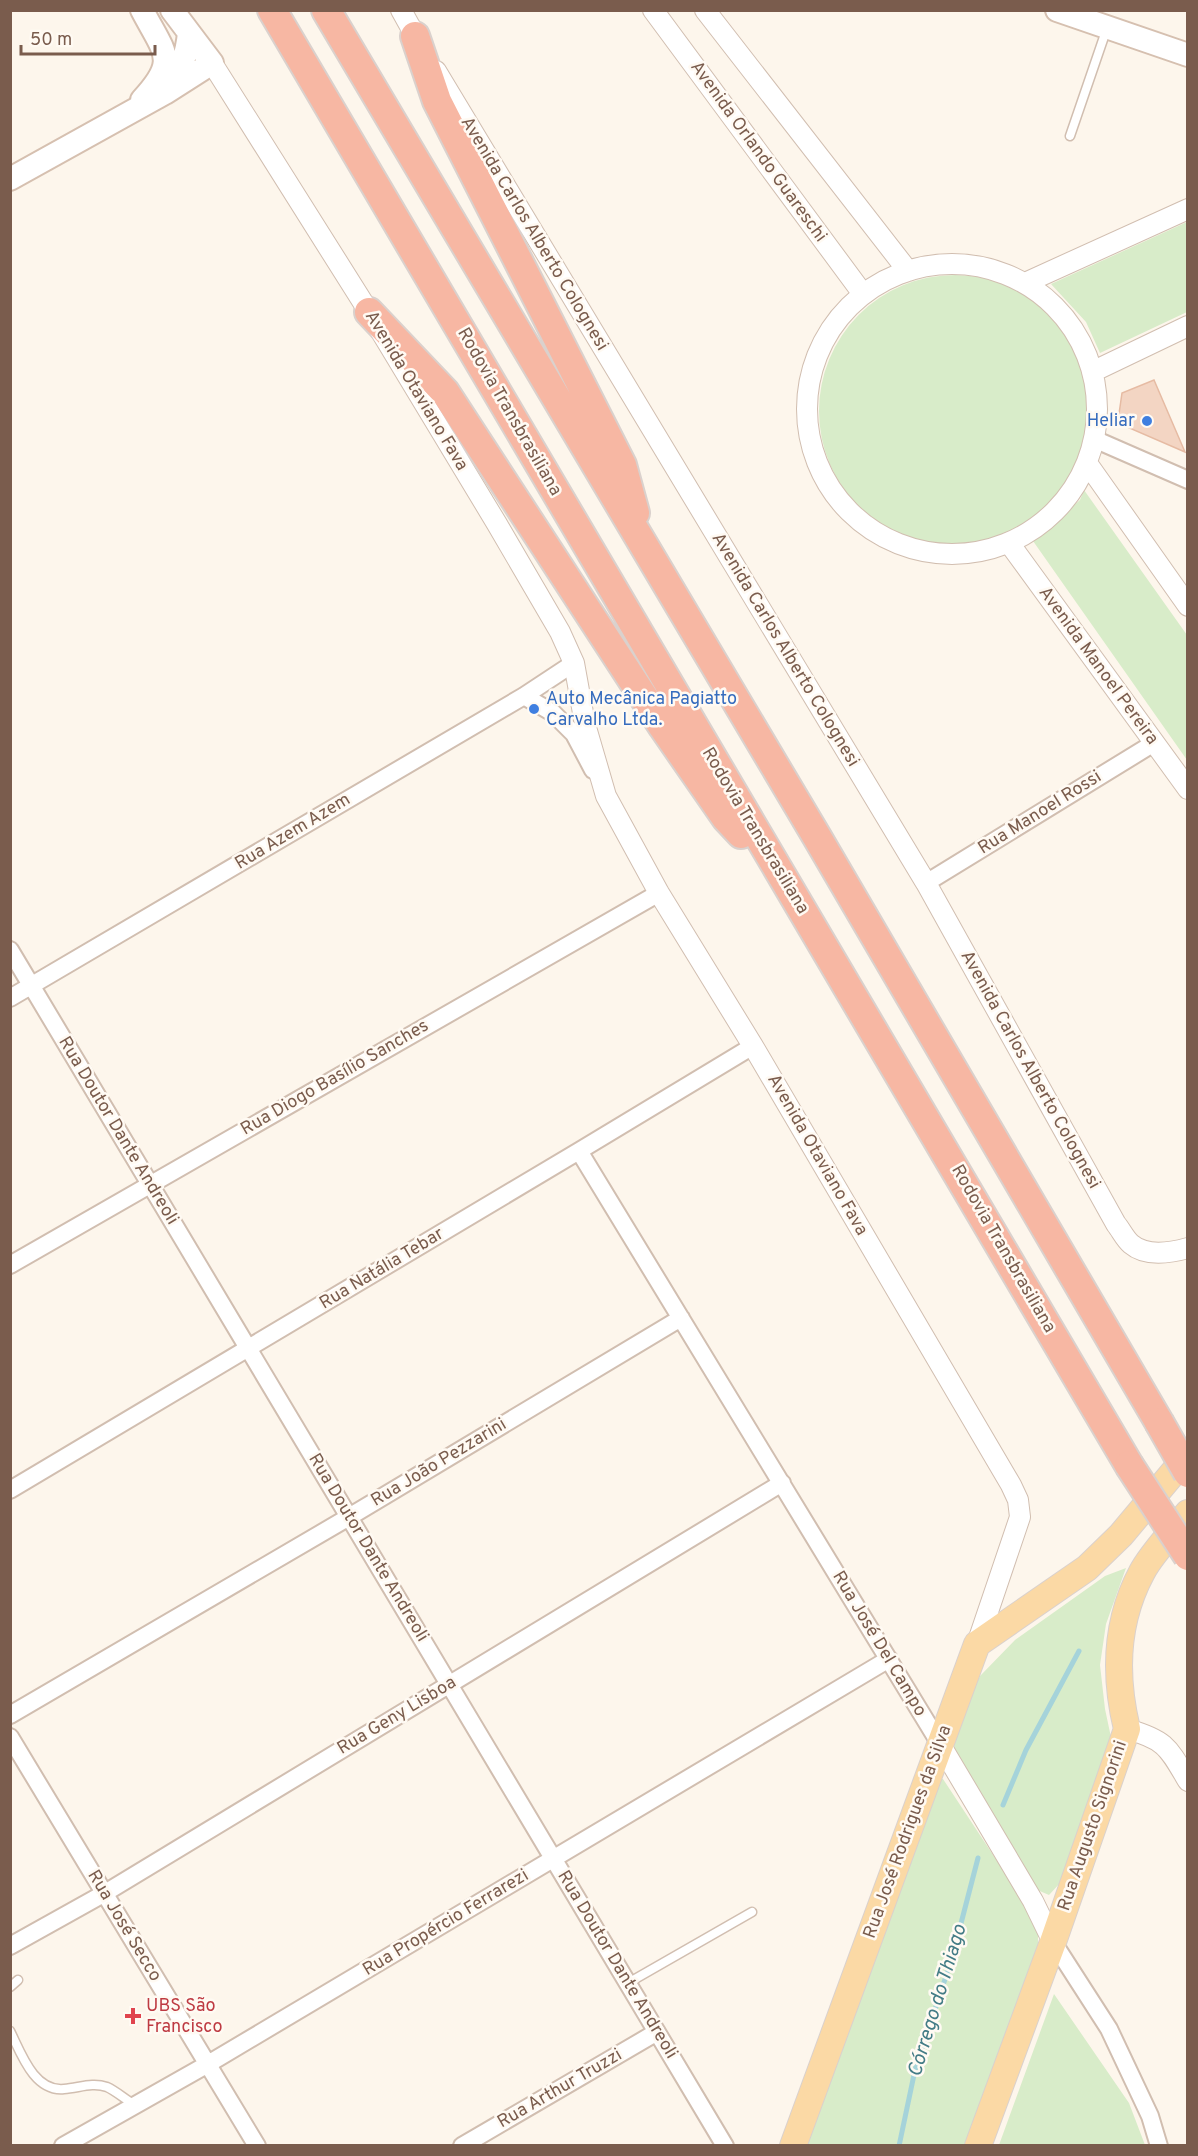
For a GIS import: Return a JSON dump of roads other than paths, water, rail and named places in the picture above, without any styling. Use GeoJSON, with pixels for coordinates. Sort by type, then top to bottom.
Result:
{"type":"FeatureCollection","features":[{"type":"Feature","properties":{"kind":"highway","name":"Rodovia Transbrasiliana"},"geometry":{"type":"LineString","coordinates":[[272,10],[1129,1465],[1188,1556]]}},
{"type":"Feature","properties":{"kind":"highway"},"geometry":{"type":"LineString","coordinates":[[326,10],[817,837],[1188,1473]]}},
{"type":"Feature","properties":{"kind":"highway"},"geometry":{"type":"LineString","coordinates":[[415,36],[437,101],[622,465],[644,547]]}},
{"type":"Feature","properties":{"kind":"highway"},"geometry":{"type":"LineString","coordinates":[[369,312],[444,392],[669,736],[726,818],[784,880]]}},
{"type":"Feature","properties":{"kind":"main road"},"geometry":{"type":"LineString","coordinates":[[133,110],[157,84],[166,62],[163,50],[142,10]]}},
{"type":"Feature","properties":{"kind":"main road","name":"Avenida Otaviano Fava"},"geometry":{"type":"LineString","coordinates":[[172,10],[212,63]]}},
{"type":"Feature","properties":{"kind":"main road"},"geometry":{"type":"LineString","coordinates":[[1057,10],[1188,55]]}},
{"type":"Feature","properties":{"kind":"main road"},"geometry":{"type":"LineString","coordinates":[[165,93],[177,76],[188,47],[189,33]]}},
{"type":"Feature","properties":{"kind":"main road"},"geometry":{"type":"LineString","coordinates":[[10,179],[165,93],[212,63]]}},
{"type":"Feature","properties":{"kind":"main road"},"geometry":{"type":"LineString","coordinates":[[977,1644],[1087,1568],[1121,1536],[1188,1455]]}},
{"type":"Feature","properties":{"kind":"main road","name":"Rua Augusto Signorini"},"geometry":{"type":"LineString","coordinates":[[978,2145],[1053,1942],[1126,1729],[1119,1698],[1118,1659],[1124,1619],[1142,1571],[1188,1513]]}},
{"type":"Feature","properties":{"kind":"main road","name":"Rua José Rodrigues da Silva"},"geometry":{"type":"LineString","coordinates":[[793,2145],[977,1644]]}},
{"type":"Feature","properties":{"kind":"street","name":"Avenida Carlos Alberto Colognesi"},"geometry":{"type":"LineString","coordinates":[[401,10],[926,883],[1116,1224],[1131,1245],[1148,1252],[1164,1253],[1188,1248]]}},
{"type":"Feature","properties":{"kind":"street","name":"Avenida Orlando Guareschi"},"geometry":{"type":"LineString","coordinates":[[653,10],[863,294]]}},
{"type":"Feature","properties":{"kind":"street"},"geometry":{"type":"LineString","coordinates":[[705,10],[908,271]]}},
{"type":"Feature","properties":{"kind":"street","name":"Avenida Otaviano Fava"},"geometry":{"type":"LineString","coordinates":[[212,63],[369,312],[560,632],[574,663],[585,724],[606,796]]}},
{"type":"Feature","properties":{"kind":"street"},"geometry":{"type":"LineString","coordinates":[[1025,283],[1188,209]]}},
{"type":"Feature","properties":{"kind":"street"},"geometry":{"type":"LineString","coordinates":[[937,264],[968,264],[997,270],[1025,283],[1055,306],[1078,337],[1092,372],[1097,405],[1094,439],[1086,463],[1068,496],[1055,510],[1042,523],[1009,543],[964,554],[918,551],[907,547],[875,533],[840,503],[816,463],[807,417],[812,371],[831,328],[863,294],[884,280],[908,271],[937,264]]}},
{"type":"Feature","properties":{"kind":"street"},"geometry":{"type":"LineString","coordinates":[[1092,372],[1188,326]]}},
{"type":"Feature","properties":{"kind":"street"},"geometry":{"type":"LineString","coordinates":[[1094,439],[1188,480]]}},
{"type":"Feature","properties":{"kind":"street"},"geometry":{"type":"LineString","coordinates":[[1086,463],[1188,606]]}},
{"type":"Feature","properties":{"kind":"street","name":"Avenida Manoel Pereira"},"geometry":{"type":"LineString","coordinates":[[1009,543],[1188,789]]}},
{"type":"Feature","properties":{"kind":"street","name":"Rua Azem Azem"},"geometry":{"type":"LineString","coordinates":[[10,998],[524,696],[574,663]]}},
{"type":"Feature","properties":{"kind":"street","name":"Avenida Otaviano Fava"},"geometry":{"type":"LineString","coordinates":[[524,696],[552,714],[574,734],[660,893],[753,1046],[1011,1485],[1018,1500],[1020,1517]]}},
{"type":"Feature","properties":{"kind":"street","name":"Rua Manoel Rossi"},"geometry":{"type":"LineString","coordinates":[[926,883],[1155,743]]}},
{"type":"Feature","properties":{"kind":"street","name":"Rua Diogo Basílio Sanches"},"geometry":{"type":"LineString","coordinates":[[10,1264],[660,893]]}},
{"type":"Feature","properties":{"kind":"street","name":"Rua Doutor Dante Andreoli"},"geometry":{"type":"LineString","coordinates":[[10,950],[725,2145]]}},
{"type":"Feature","properties":{"kind":"street","name":"Rua Natália Tebar"},"geometry":{"type":"LineString","coordinates":[[10,1490],[753,1046]]}},
{"type":"Feature","properties":{"kind":"street","name":"Rua José Del Campo"},"geometry":{"type":"LineString","coordinates":[[579,1151],[940,1744],[1033,1901],[1053,1942],[1109,2029],[1150,2116],[1159,2145]]}},
{"type":"Feature","properties":{"kind":"street","name":"Rua João Pezzarini"},"geometry":{"type":"LineString","coordinates":[[10,1715],[349,1517],[681,1318]]}},
{"type":"Feature","properties":{"kind":"street","name":"Rua Geny Lisboa"},"geometry":{"type":"LineString","coordinates":[[10,1946],[105,1893],[782,1483]]}},
{"type":"Feature","properties":{"kind":"street","name":"Rua José Rodrigues da Silva"},"geometry":{"type":"LineString","coordinates":[[977,1644],[1020,1517]]}},
{"type":"Feature","properties":{"kind":"street","name":"Rua Propércio Ferrarezi"},"geometry":{"type":"LineString","coordinates":[[63,2145],[208,2064],[889,1659]]}},
{"type":"Feature","properties":{"kind":"street"},"geometry":{"type":"LineString","coordinates":[[1126,1729],[1148,1735],[1162,1742],[1188,1781]]}},
{"type":"Feature","properties":{"kind":"street","name":"Rua José Secco"},"geometry":{"type":"LineString","coordinates":[[10,1737],[257,2145]]}},
{"type":"Feature","properties":{"kind":"street","name":"Rua Arthur Truzzi"},"geometry":{"type":"LineString","coordinates":[[462,2145],[657,2032]]}},
{"type":"Feature","properties":{"kind":"lane"},"geometry":{"type":"LineString","coordinates":[[1070,136],[1107,27]]}},
{"type":"Feature","properties":{"kind":"lane"},"geometry":{"type":"LineString","coordinates":[[628,1983],[752,1912]]}},
{"type":"Feature","properties":{"kind":"lane"},"geometry":{"type":"LineString","coordinates":[[10,2031],[26,2066],[45,2085],[62,2090],[88,2085],[106,2087],[135,2105]]}},
{"type":"Feature","properties":{"kind":"waterway","name":"Córrego do Thiago"},"geometry":{"type":"LineString","coordinates":[[1003,1805],[1026,1750],[1079,1651]]}},
{"type":"Feature","properties":{"kind":"waterway","name":"Córrego do Thiago"},"geometry":{"type":"LineString","coordinates":[[899,2146],[915,2070],[952,1958],[978,1858]]}},
{"type":"Feature","properties":{"kind":"place","name":"Heliar"},"geometry":{"type":"Point","coordinates":[1147,421]}},
{"type":"Feature","properties":{"kind":"place","name":"Auto Mecânica Pagiatto Carvalho Ltda."},"geometry":{"type":"Point","coordinates":[534,709]}},
{"type":"Feature","properties":{"kind":"place","name":"UBS São Francisco"},"geometry":{"type":"Point","coordinates":[133,2016]}}]}
